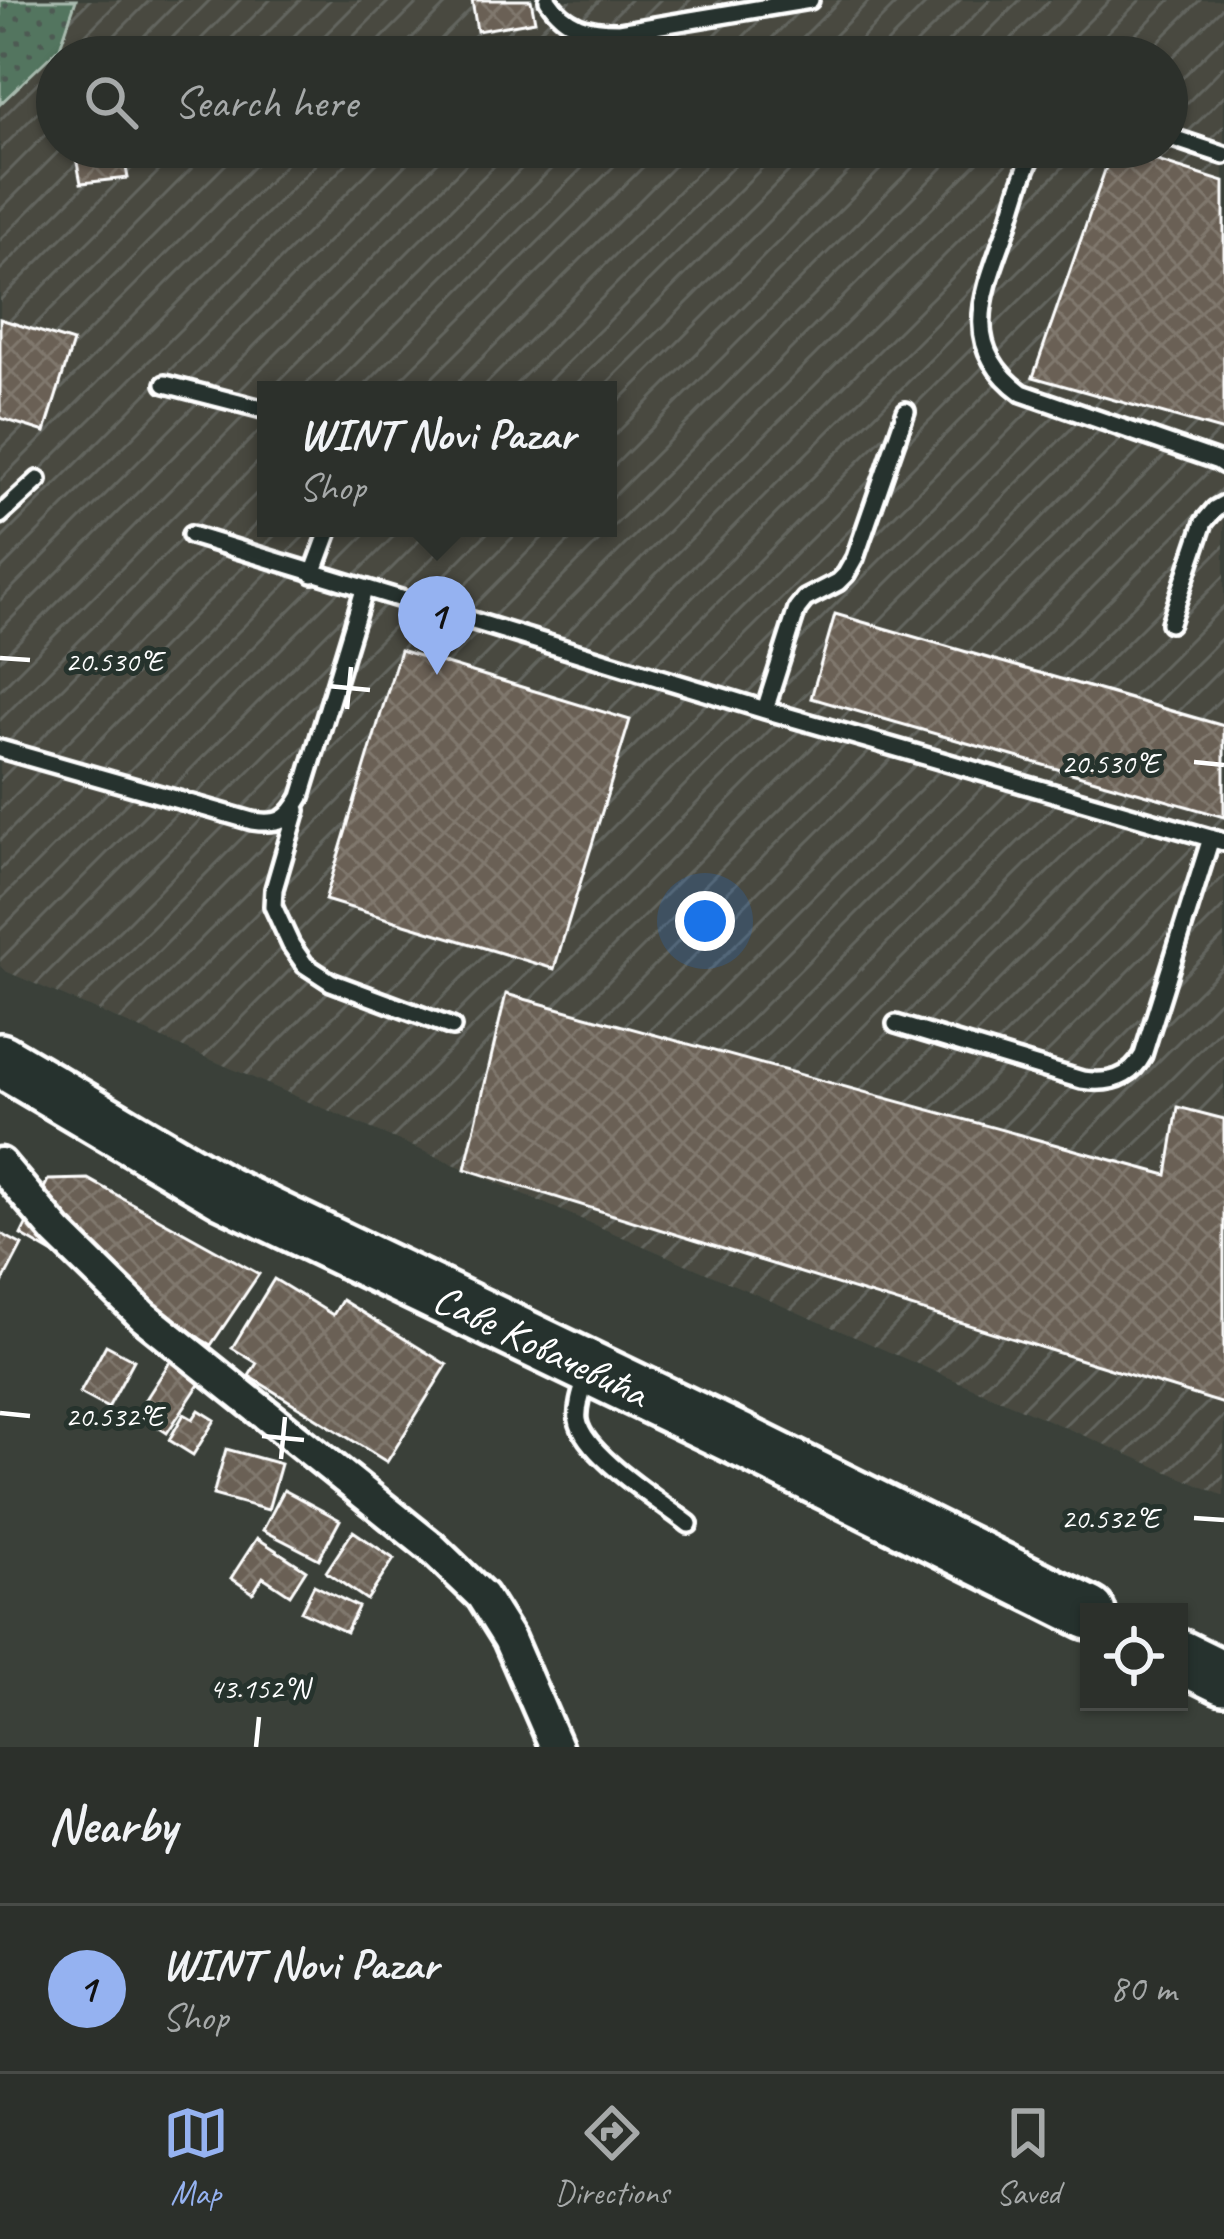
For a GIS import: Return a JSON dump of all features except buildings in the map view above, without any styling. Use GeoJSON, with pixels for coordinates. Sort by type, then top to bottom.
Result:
{"type":"FeatureCollection","features":[{"type":"Feature","properties":{"kind":"main road","name":"Саве Ковачевића"},"geometry":{"type":"LineString","coordinates":[[0,1060],[225,1193],[1080,1609]]}},
{"type":"Feature","properties":{"kind":"main road"},"geometry":{"type":"LineString","coordinates":[[1188,1661],[1224,1678]]}},
{"type":"Feature","properties":{"kind":"street"},"geometry":{"type":"LineString","coordinates":[[0,1164],[57,1232],[143,1316],[431,1547],[482,1596],[508,1639],[556,1747]]}},
{"type":"Feature","properties":{"kind":"lane"},"geometry":{"type":"LineString","coordinates":[[548,0],[559,16],[596,32],[810,0]]}},
{"type":"Feature","properties":{"kind":"lane"},"geometry":{"type":"LineString","coordinates":[[1188,143],[1224,155]]}},
{"type":"Feature","properties":{"kind":"lane"},"geometry":{"type":"LineString","coordinates":[[1029,168],[981,301],[984,347],[994,366],[1022,393],[1224,465]]}},
{"type":"Feature","properties":{"kind":"lane"},"geometry":{"type":"LineString","coordinates":[[165,384],[257,408]]}},
{"type":"Feature","properties":{"kind":"lane"},"geometry":{"type":"LineString","coordinates":[[765,710],[797,609],[805,598],[838,582],[855,558],[906,411]]}},
{"type":"Feature","properties":{"kind":"lane"},"geometry":{"type":"LineString","coordinates":[[0,515],[38,480]]}},
{"type":"Feature","properties":{"kind":"lane"},"geometry":{"type":"LineString","coordinates":[[1170,622],[1204,522],[1224,504]]}},
{"type":"Feature","properties":{"kind":"lane"},"geometry":{"type":"LineString","coordinates":[[191,536],[765,710],[1217,840],[1143,1054],[1125,1076],[1082,1080],[896,1024]]}},
{"type":"Feature","properties":{"kind":"lane"},"geometry":{"type":"LineString","coordinates":[[313,574],[326,537]]}},
{"type":"Feature","properties":{"kind":"lane"},"geometry":{"type":"LineString","coordinates":[[364,590],[274,889],[273,906],[305,965],[331,982],[452,1027]]}},
{"type":"Feature","properties":{"kind":"lane"},"geometry":{"type":"LineString","coordinates":[[0,749],[253,821],[283,820],[301,796]]}},
{"type":"Feature","properties":{"kind":"lane"},"geometry":{"type":"LineString","coordinates":[[589,1370],[578,1419],[595,1452],[689,1524]]}},
{"type":"Feature","properties":{"kind":"shaded area"},"geometry":{"type":"Polygon","coordinates":[[[76,0],[1224,0],[1224,1496],[0,966],[0,104],[36,70],[36,168],[1188,168],[1188,36],[64,36],[76,0]]]}},
{"type":"Feature","properties":{"kind":"green space"},"geometry":{"type":"Polygon","coordinates":[[[0,0],[76,0],[64,36],[36,36],[36,70],[0,104],[0,0]]]}},
{"type":"Feature","properties":{"kind":"place","name":"WINT Novi Pazar"},"geometry":{"type":"Point","coordinates":[437,675]}}]}
